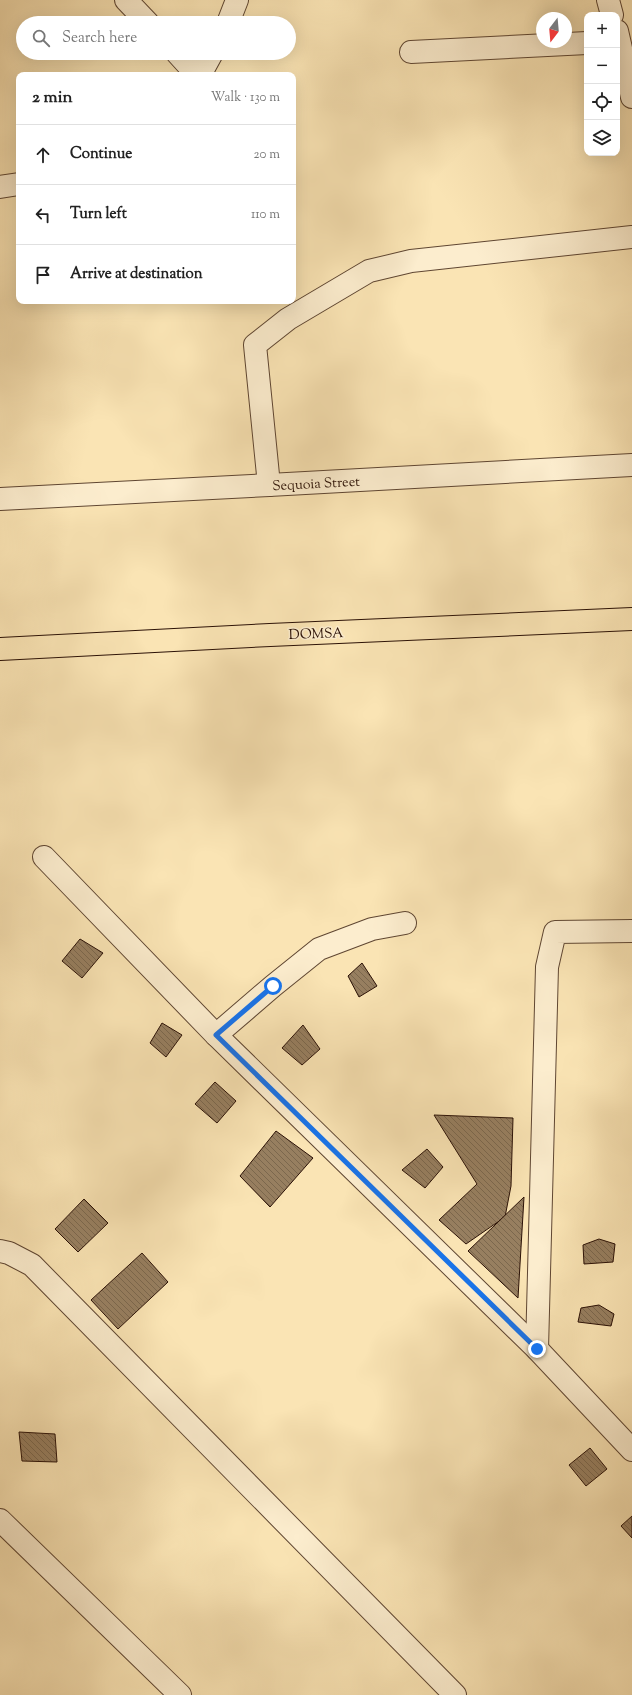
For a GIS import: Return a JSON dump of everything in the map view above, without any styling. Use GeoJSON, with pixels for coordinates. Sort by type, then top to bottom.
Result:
{"type":"FeatureCollection","features":[{"type":"Feature","properties":{"kind":"main road","name":"DOMSA"},"geometry":{"type":"LineString","coordinates":[[0,649],[270,634],[632,620]]}},
{"type":"Feature","properties":{"kind":"street"},"geometry":{"type":"LineString","coordinates":[[126,0],[141,16]]}},
{"type":"Feature","properties":{"kind":"street"},"geometry":{"type":"LineString","coordinates":[[231,16],[237,0]]}},
{"type":"Feature","properties":{"kind":"street"},"geometry":{"type":"LineString","coordinates":[[608,0],[611,12]]}},
{"type":"Feature","properties":{"kind":"street"},"geometry":{"type":"LineString","coordinates":[[411,52],[584,43]]}},
{"type":"Feature","properties":{"kind":"street"},"geometry":{"type":"LineString","coordinates":[[620,46],[632,97]]}},
{"type":"Feature","properties":{"kind":"street"},"geometry":{"type":"LineString","coordinates":[[183,60],[196,72]]}},
{"type":"Feature","properties":{"kind":"street"},"geometry":{"type":"LineString","coordinates":[[201,72],[208,60]]}},
{"type":"Feature","properties":{"kind":"street"},"geometry":{"type":"LineString","coordinates":[[0,187],[16,184]]}},
{"type":"Feature","properties":{"kind":"street"},"geometry":{"type":"LineString","coordinates":[[269,486],[255,345],[288,319],[369,271],[411,260],[632,237]]}},
{"type":"Feature","properties":{"kind":"street","name":"Sequoia Street"},"geometry":{"type":"LineString","coordinates":[[0,499],[269,486],[632,465]]}},
{"type":"Feature","properties":{"kind":"street"},"geometry":{"type":"LineString","coordinates":[[44,858],[216,1035],[537,1349],[632,1450]]}},
{"type":"Feature","properties":{"kind":"street"},"geometry":{"type":"LineString","coordinates":[[216,1035],[273,986],[319,950],[372,929],[405,923]]}},
{"type":"Feature","properties":{"kind":"street"},"geometry":{"type":"LineString","coordinates":[[537,1349],[547,967],[555,932],[632,931]]}},
{"type":"Feature","properties":{"kind":"street"},"geometry":{"type":"LineString","coordinates":[[0,1251],[9,1253],[32,1265],[455,1695]]}},
{"type":"Feature","properties":{"kind":"street"},"geometry":{"type":"LineString","coordinates":[[0,1520],[180,1695]]}},
{"type":"Feature","properties":{"kind":"building"},"geometry":{"type":"Polygon","coordinates":[[[80,939],[103,953],[82,978],[62,961],[80,939]]]}},
{"type":"Feature","properties":{"kind":"building"},"geometry":{"type":"Polygon","coordinates":[[[362,963],[377,986],[359,997],[348,976],[362,963]]]}},
{"type":"Feature","properties":{"kind":"building"},"geometry":{"type":"Polygon","coordinates":[[[162,1023],[182,1035],[166,1057],[150,1043],[162,1023]]]}},
{"type":"Feature","properties":{"kind":"building"},"geometry":{"type":"Polygon","coordinates":[[[303,1025],[320,1049],[302,1065],[282,1048],[303,1025]]]}},
{"type":"Feature","properties":{"kind":"building"},"geometry":{"type":"Polygon","coordinates":[[[215,1082],[236,1101],[217,1123],[195,1104],[215,1082]]]}},
{"type":"Feature","properties":{"kind":"building"},"geometry":{"type":"Polygon","coordinates":[[[434,1115],[513,1118],[511,1186],[505,1217],[466,1244],[439,1220],[477,1184],[434,1115]]]}},
{"type":"Feature","properties":{"kind":"building"},"geometry":{"type":"Polygon","coordinates":[[[276,1131],[313,1158],[270,1207],[240,1176],[276,1131]]]}},
{"type":"Feature","properties":{"kind":"building"},"geometry":{"type":"Polygon","coordinates":[[[427,1149],[443,1167],[425,1188],[402,1170],[427,1149]]]}},
{"type":"Feature","properties":{"kind":"building"},"geometry":{"type":"Polygon","coordinates":[[[524,1197],[518,1298],[468,1251],[524,1197]]]}},
{"type":"Feature","properties":{"kind":"building"},"geometry":{"type":"Polygon","coordinates":[[[84,1199],[108,1223],[78,1252],[55,1229],[84,1199]]]}},
{"type":"Feature","properties":{"kind":"building"},"geometry":{"type":"Polygon","coordinates":[[[599,1239],[615,1244],[613,1262],[584,1264],[583,1245],[599,1239]]]}},
{"type":"Feature","properties":{"kind":"building"},"geometry":{"type":"Polygon","coordinates":[[[142,1253],[168,1282],[118,1329],[91,1300],[142,1253]]]}},
{"type":"Feature","properties":{"kind":"building"},"geometry":{"type":"Polygon","coordinates":[[[599,1305],[614,1314],[611,1326],[578,1322],[581,1308],[599,1305]]]}},
{"type":"Feature","properties":{"kind":"building"},"geometry":{"type":"Polygon","coordinates":[[[19,1432],[55,1434],[57,1462],[22,1461],[19,1432]]]}},
{"type":"Feature","properties":{"kind":"building"},"geometry":{"type":"Polygon","coordinates":[[[590,1448],[607,1469],[586,1486],[569,1465],[590,1448]]]}},
{"type":"Feature","properties":{"kind":"building"},"geometry":{"type":"Polygon","coordinates":[[[632,1516],[632,1538],[621,1526],[632,1516]]]}},
{"type":"Feature","properties":{"kind":"route"},"geometry":{"type":"LineString","coordinates":[[273,986],[216,1035],[537,1349]]}}]}
